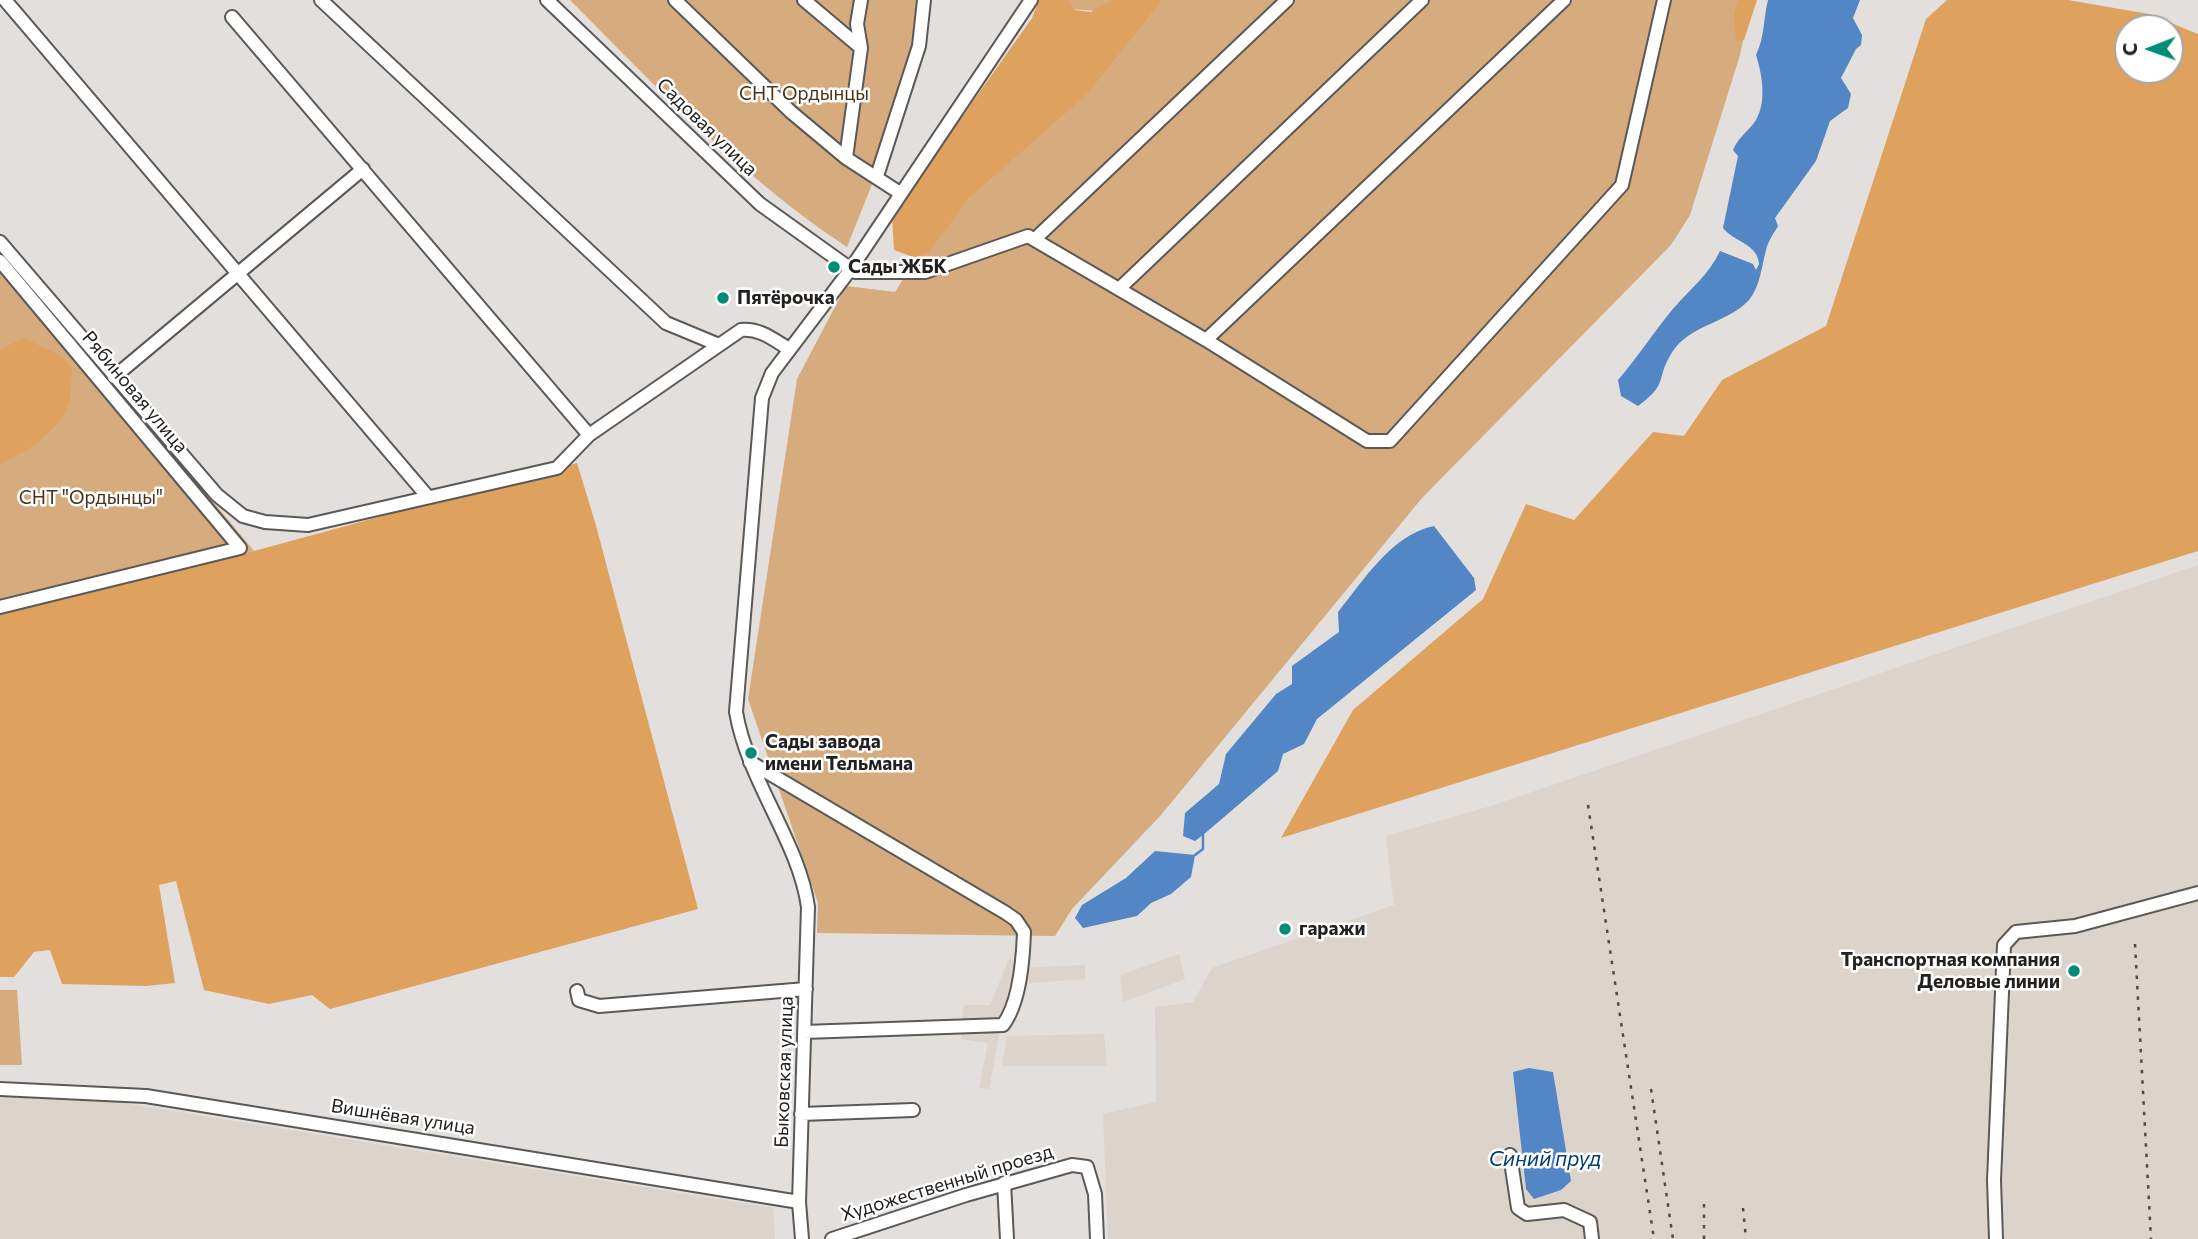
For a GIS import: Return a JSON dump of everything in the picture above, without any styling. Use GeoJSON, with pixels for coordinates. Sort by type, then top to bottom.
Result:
{"type":"FeatureCollection","features":[{"type":"Feature","properties":{"kind":"street"},"geometry":{"type":"LineString","coordinates":[[5,0],[428,497]]}},
{"type":"Feature","properties":{"kind":"street"},"geometry":{"type":"LineString","coordinates":[[321,0],[666,323],[719,345]]}},
{"type":"Feature","properties":{"kind":"street","name":"Садовая улица"},"geometry":{"type":"LineString","coordinates":[[547,0],[760,204],[850,270]]}},
{"type":"Feature","properties":{"kind":"street"},"geometry":{"type":"LineString","coordinates":[[675,0],[791,112],[846,158],[900,193]]}},
{"type":"Feature","properties":{"kind":"street"},"geometry":{"type":"LineString","coordinates":[[804,0],[861,48]]}},
{"type":"Feature","properties":{"kind":"street"},"geometry":{"type":"LineString","coordinates":[[846,158],[861,48],[857,24],[861,0]]}},
{"type":"Feature","properties":{"kind":"street"},"geometry":{"type":"LineString","coordinates":[[877,176],[919,47],[924,0]]}},
{"type":"Feature","properties":{"kind":"street","name":"Быковская улица"},"geometry":{"type":"LineString","coordinates":[[802,1239],[799,1202],[808,907],[800,875],[750,762],[736,712],[762,398],[772,373],[850,270],[1031,0]]}},
{"type":"Feature","properties":{"kind":"street"},"geometry":{"type":"LineString","coordinates":[[1035,239],[1287,0]]}},
{"type":"Feature","properties":{"kind":"street"},"geometry":{"type":"LineString","coordinates":[[1120,289],[1422,0]]}},
{"type":"Feature","properties":{"kind":"street"},"geometry":{"type":"LineString","coordinates":[[1206,340],[1564,0]]}},
{"type":"Feature","properties":{"kind":"street"},"geometry":{"type":"LineString","coordinates":[[850,270],[887,274],[925,272],[1028,236],[1206,340],[1367,441],[1390,441],[1622,185],[1664,0]]}},
{"type":"Feature","properties":{"kind":"street"},"geometry":{"type":"LineString","coordinates":[[232,17],[589,435]]}},
{"type":"Feature","properties":{"kind":"street"},"geometry":{"type":"LineString","coordinates":[[114,377],[363,169]]}},
{"type":"Feature","properties":{"kind":"street"},"geometry":{"type":"LineString","coordinates":[[0,242],[217,495],[243,516],[265,522],[308,525],[557,468],[589,435],[741,330],[752,329],[789,349]]}},
{"type":"Feature","properties":{"kind":"street","name":"Рябиновая улица"},"geometry":{"type":"LineString","coordinates":[[0,261],[240,548],[0,607]]}},
{"type":"Feature","properties":{"kind":"street"},"geometry":{"type":"LineString","coordinates":[[750,762],[1006,913],[1016,920],[1024,932],[1016,989],[1010,1013],[1003,1025],[804,1032]]}},
{"type":"Feature","properties":{"kind":"street"},"geometry":{"type":"LineString","coordinates":[[1996,1239],[1997,1070],[2004,945],[2016,932],[2076,926],[2198,893]]}},
{"type":"Feature","properties":{"kind":"street"},"geometry":{"type":"LineString","coordinates":[[577,990],[579,1000],[599,1006],[806,989]]}},
{"type":"Feature","properties":{"kind":"street","name":"Вишнёвая улица"},"geometry":{"type":"LineString","coordinates":[[0,1089],[146,1096],[799,1202]]}},
{"type":"Feature","properties":{"kind":"street"},"geometry":{"type":"LineString","coordinates":[[801,1114],[913,1110]]}},
{"type":"Feature","properties":{"kind":"street"},"geometry":{"type":"LineString","coordinates":[[1510,1155],[1518,1208],[1527,1214],[1564,1210],[1590,1222],[1592,1239]]}},
{"type":"Feature","properties":{"kind":"street","name":"Художественный проезд"},"geometry":{"type":"LineString","coordinates":[[832,1239],[1072,1165],[1087,1167],[1095,1194],[1097,1239]]}},
{"type":"Feature","properties":{"kind":"street"},"geometry":{"type":"LineString","coordinates":[[1004,1184],[1007,1239]]}},
{"type":"Feature","properties":{"kind":"shaded area"},"geometry":{"type":"Polygon","coordinates":[[[1039,0],[1068,0],[1075,10],[1091,12],[1112,0],[1162,0],[1087,94],[969,198],[929,252],[916,258],[894,250],[892,216],[1032,18],[1039,0]]]}},
{"type":"Feature","properties":{"kind":"shaded area"},"geometry":{"type":"Polygon","coordinates":[[[1738,0],[1757,0],[1744,40],[1736,41],[1734,16],[1738,0]]]}},
{"type":"Feature","properties":{"kind":"shaded area"},"geometry":{"type":"Polygon","coordinates":[[[1947,0],[2068,0],[2149,14],[2114,14],[2114,84],[2184,84],[2184,28],[2198,34],[2198,551],[1281,838],[1353,710],[1483,599],[1526,504],[1574,520],[1653,432],[1684,436],[1722,380],[1826,326],[1926,19],[1947,0]]]}},
{"type":"Feature","properties":{"kind":"shaded area"},"geometry":{"type":"Polygon","coordinates":[[[23,338],[62,356],[72,369],[70,398],[64,413],[50,432],[0,465],[0,350],[23,338]]]}},
{"type":"Feature","properties":{"kind":"shaded area"},"geometry":{"type":"Polygon","coordinates":[[[577,463],[698,909],[330,1009],[312,995],[269,1004],[204,990],[176,881],[159,885],[175,983],[146,986],[62,984],[50,950],[34,952],[14,977],[0,977],[0,614],[254,551],[577,463]]]}},
{"type":"Feature","properties":{"kind":"shaded area"},"geometry":{"type":"Polygon","coordinates":[[[2198,565],[2198,1239],[1108,1239],[1103,1114],[1156,1102],[1155,1007],[1193,1002],[1212,968],[1394,905],[1386,836],[1491,806],[2198,565]]]}},
{"type":"Feature","properties":{"kind":"shaded area"},"geometry":{"type":"Polygon","coordinates":[[[1179,954],[1185,979],[1123,1002],[1120,975],[1179,954]]]}},
{"type":"Feature","properties":{"kind":"shaded area"},"geometry":{"type":"Polygon","coordinates":[[[1009,959],[1017,961],[1001,1015],[993,1020],[962,1020],[964,1005],[990,1005],[1009,959]]]}},
{"type":"Feature","properties":{"kind":"shaded area"},"geometry":{"type":"Polygon","coordinates":[[[1085,965],[1085,979],[1019,984],[1023,968],[1085,965]]]}},
{"type":"Feature","properties":{"kind":"shaded area"},"geometry":{"type":"Polygon","coordinates":[[[963,1028],[1000,1031],[989,1089],[979,1088],[988,1043],[961,1039],[963,1028]]]}},
{"type":"Feature","properties":{"kind":"shaded area"},"geometry":{"type":"Polygon","coordinates":[[[1104,1034],[1107,1066],[1002,1066],[1007,1036],[1104,1034]]]}},
{"type":"Feature","properties":{"kind":"shaded area"},"geometry":{"type":"Polygon","coordinates":[[[0,1093],[92,1098],[773,1208],[775,1239],[0,1239],[0,1093]]]}},
{"type":"Feature","properties":{"kind":"green space","name":"СНТ Ордынцы"},"geometry":{"type":"Polygon","coordinates":[[[570,0],[922,0],[918,32],[903,95],[847,247],[772,192],[702,131],[570,0]]]}},
{"type":"Feature","properties":{"kind":"green space"},"geometry":{"type":"Polygon","coordinates":[[[1061,0],[1751,0],[1740,55],[1690,215],[1671,245],[1422,498],[1161,815],[1072,909],[1055,936],[817,933],[818,903],[748,699],[797,379],[846,286],[895,292],[916,258],[969,198],[1108,12],[1061,8],[1061,0]]]}},
{"type":"Feature","properties":{"kind":"green space","name":"СНТ \"Ордынцы\""},"geometry":{"type":"Polygon","coordinates":[[[0,246],[254,551],[0,614],[0,246]]]}},
{"type":"Feature","properties":{"kind":"green space"},"geometry":{"type":"Polygon","coordinates":[[[0,990],[17,990],[22,1065],[0,1065],[0,990]]]}},
{"type":"Feature","properties":{"kind":"water"},"geometry":{"type":"Polygon","coordinates":[[[1768,0],[1860,0],[1853,18],[1862,35],[1861,45],[1856,49],[1841,78],[1851,94],[1848,108],[1830,121],[1816,161],[1775,218],[1778,226],[1767,247],[1753,295],[1740,308],[1698,330],[1679,344],[1666,363],[1658,387],[1638,406],[1621,396],[1618,380],[1672,310],[1704,275],[1720,251],[1753,264],[1756,270],[1759,264],[1758,257],[1750,248],[1723,228],[1738,156],[1733,150],[1756,120],[1761,104],[1762,79],[1756,55],[1768,0]]]}},
{"type":"Feature","properties":{"kind":"water"},"geometry":{"type":"Polygon","coordinates":[[[1434,526],[1474,578],[1476,590],[1317,719],[1304,744],[1283,754],[1278,771],[1203,835],[1195,841],[1183,836],[1185,813],[1219,784],[1226,754],[1276,694],[1292,684],[1292,666],[1339,632],[1338,612],[1380,560],[1405,539],[1434,526]]]}},
{"type":"Feature","properties":{"kind":"water"},"geometry":{"type":"Polygon","coordinates":[[[1155,851],[1195,855],[1191,877],[1171,894],[1151,903],[1137,916],[1083,928],[1075,918],[1082,905],[1126,878],[1155,851]]]}},
{"type":"Feature","properties":{"kind":"water","name":"Синий пруд"},"geometry":{"type":"Polygon","coordinates":[[[1529,1068],[1553,1072],[1571,1181],[1561,1190],[1534,1199],[1526,1189],[1513,1072],[1529,1068]]]}},
{"type":"Feature","properties":{"kind":"waterway"},"geometry":{"type":"LineString","coordinates":[[1195,855],[1203,849],[1203,835]]}},
{"type":"Feature","properties":{"kind":"railway"},"geometry":{"type":"LineString","coordinates":[[1588,805],[1654,1239]]}},
{"type":"Feature","properties":{"kind":"railway"},"geometry":{"type":"LineString","coordinates":[[2135,944],[2151,1239]]}},
{"type":"Feature","properties":{"kind":"railway"},"geometry":{"type":"LineString","coordinates":[[1651,1089],[1673,1239]]}},
{"type":"Feature","properties":{"kind":"railway"},"geometry":{"type":"LineString","coordinates":[[1704,1200],[1704,1239]]}},
{"type":"Feature","properties":{"kind":"railway"},"geometry":{"type":"LineString","coordinates":[[1743,1208],[1746,1239]]}},
{"type":"Feature","properties":{"kind":"place","name":"Сады ЖБК"},"geometry":{"type":"Point","coordinates":[834,267]}},
{"type":"Feature","properties":{"kind":"place","name":"Пятёрочка"},"geometry":{"type":"Point","coordinates":[723,298]}},
{"type":"Feature","properties":{"kind":"place","name":"Сады завода имени Тельмана"},"geometry":{"type":"Point","coordinates":[751,753]}},
{"type":"Feature","properties":{"kind":"place","name":"гаражи"},"geometry":{"type":"Point","coordinates":[1285,929]}},
{"type":"Feature","properties":{"kind":"place","name":"Транспортная компания Деловые линии"},"geometry":{"type":"Point","coordinates":[2074,971]}}]}
